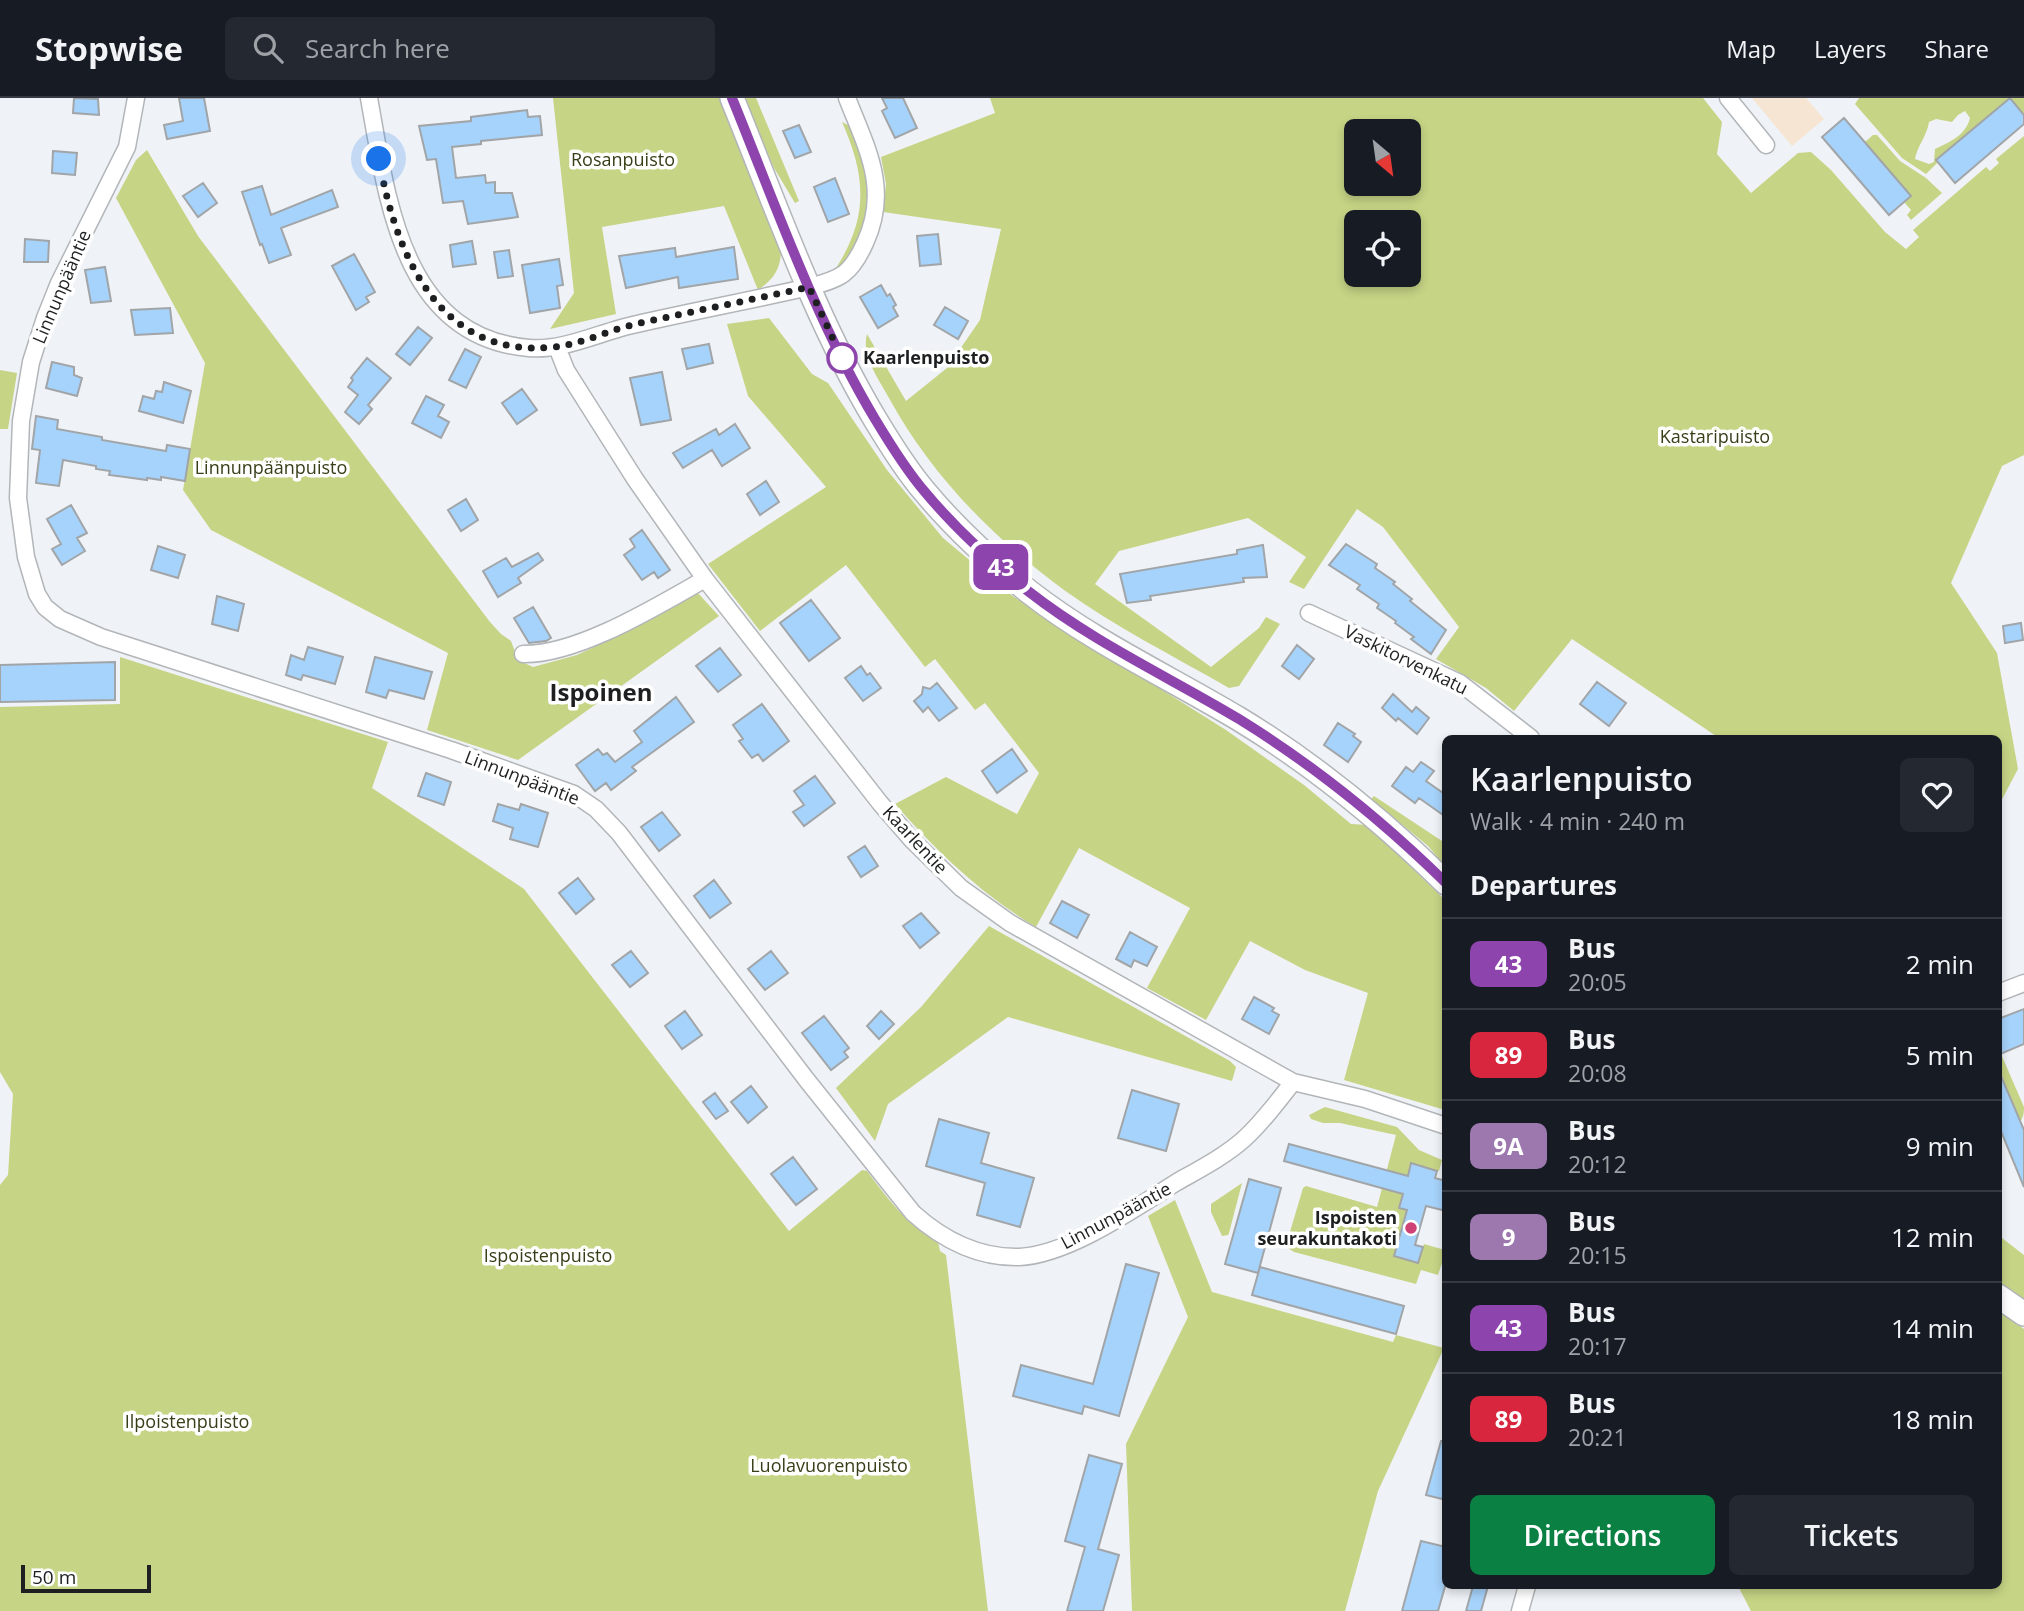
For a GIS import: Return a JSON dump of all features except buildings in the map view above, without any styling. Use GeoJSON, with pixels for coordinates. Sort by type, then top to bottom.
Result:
{"type":"FeatureCollection","features":[{"type":"Feature","properties":{"kind":"main road"},"geometry":{"type":"LineString","coordinates":[[733,98],[809,287],[856,387],[923,491],[991,559],[1028,590],[1092,635],[1186,688],[1293,754],[1391,830],[1442,879]]}},
{"type":"Feature","properties":{"kind":"main road"},"geometry":{"type":"LineString","coordinates":[[2002,1299],[2024,1314]]}},
{"type":"Feature","properties":{"kind":"street","name":"Linnunpääntie"},"geometry":{"type":"LineString","coordinates":[[136,98],[127,146],[59,283],[35,347],[27,382],[21,421],[18,498],[26,557],[37,594],[45,607],[60,619],[101,638],[450,750],[573,794],[587,803],[619,833],[806,1079],[913,1213],[941,1235],[973,1250],[1004,1256],[1035,1255],[1072,1242],[1102,1227],[1230,1150],[1263,1120],[1293,1082]]}},
{"type":"Feature","properties":{"kind":"street"},"geometry":{"type":"LineString","coordinates":[[374,99],[383,181],[396,231],[428,291],[461,327],[492,341],[530,348],[557,347],[636,324],[835,281],[846,274],[864,245],[876,211],[877,187],[875,173],[847,98]]}},
{"type":"Feature","properties":{"kind":"street"},"geometry":{"type":"LineString","coordinates":[[1728,98],[1766,145]]}},
{"type":"Feature","properties":{"kind":"street","name":"Kaarlentie"},"geometry":{"type":"LineString","coordinates":[[557,347],[566,370],[628,468],[705,579],[880,803],[912,840],[961,888],[1010,923],[1293,1082],[1366,1099],[1442,1125]]}},
{"type":"Feature","properties":{"kind":"street"},"geometry":{"type":"LineString","coordinates":[[523,654],[541,654],[589,638],[705,579]]}},
{"type":"Feature","properties":{"kind":"street","name":"Vaskitorvenkatu"},"geometry":{"type":"LineString","coordinates":[[1310,613],[1460,683],[1527,735]]}},
{"type":"Feature","properties":{"kind":"street"},"geometry":{"type":"LineString","coordinates":[[2002,991],[2024,983]]}},
{"type":"Feature","properties":{"kind":"street"},"geometry":{"type":"LineString","coordinates":[[1520,1611],[1526,1589]]}},
{"type":"Feature","properties":{"kind":"shaded area"},"geometry":{"type":"Polygon","coordinates":[[[1752,98],[1806,98],[1824,119],[1792,146],[1752,98]]]}},
{"type":"Feature","properties":{"kind":"green space","name":"Rosanpuisto"},"geometry":{"type":"Polygon","coordinates":[[[553,98],[720,98],[781,249],[778,268],[768,282],[758,290],[724,206],[602,227],[616,314],[550,329],[574,293],[553,98]]]}},
{"type":"Feature","properties":{"kind":"green space"},"geometry":{"type":"Polygon","coordinates":[[[744,98],[756,98],[799,201],[795,203],[774,168],[744,98]]]}},
{"type":"Feature","properties":{"kind":"green space","name":"Kastaripuisto"},"geometry":{"type":"Polygon","coordinates":[[[990,98],[1703,98],[1722,122],[1717,154],[1751,193],[1798,153],[1811,152],[1831,170],[1885,232],[1906,249],[1919,237],[1913,230],[1986,167],[1990,171],[1999,163],[1996,159],[2024,136],[2024,455],[2002,466],[1951,583],[1997,653],[2018,769],[2002,799],[2002,735],[1715,735],[1572,639],[1514,711],[1486,688],[1436,659],[1459,627],[1383,527],[1357,509],[1304,589],[1289,582],[1306,557],[1248,518],[1119,551],[1095,584],[1211,667],[1259,628],[1266,617],[1280,624],[1239,686],[1229,688],[1124,629],[1038,570],[989,527],[944,479],[924,453],[876,375],[866,351],[867,334],[906,401],[947,368],[980,320],[1001,229],[883,212],[886,184],[881,157],[995,113],[990,98]]]}},
{"type":"Feature","properties":{"kind":"green space"},"geometry":{"type":"Polygon","coordinates":[[[1859,98],[2024,98],[2024,115],[2009,99],[1937,160],[1926,174],[1902,158],[1855,104],[1859,98]],[[1965,111],[1952,122],[1936,119],[1929,122],[1915,159],[1929,164],[1934,162],[1935,149],[1952,141],[1965,129],[1970,118],[1965,111]]]}},
{"type":"Feature","properties":{"kind":"green space"},"geometry":{"type":"Polygon","coordinates":[[[842,122],[852,127],[867,170],[871,196],[867,219],[858,242],[838,270],[836,268],[854,231],[860,196],[856,160],[842,122]]]}},
{"type":"Feature","properties":{"kind":"green space"},"geometry":{"type":"Polygon","coordinates":[[[1877,135],[1900,161],[1926,178],[1942,193],[1911,220],[1907,215],[1911,210],[1904,202],[1911,196],[1865,142],[1877,135]]]}},
{"type":"Feature","properties":{"kind":"green space","name":"Linnunpäänpuisto"},"geometry":{"type":"Polygon","coordinates":[[[147,150],[198,236],[490,622],[511,641],[518,660],[533,667],[577,655],[628,631],[697,592],[719,616],[518,760],[427,730],[448,653],[211,530],[183,490],[205,363],[116,198],[136,160],[147,150]]]}},
{"type":"Feature","properties":{"kind":"green space"},"geometry":{"type":"Polygon","coordinates":[[[769,318],[812,374],[828,383],[887,470],[943,538],[1014,597],[1226,730],[1304,785],[1351,824],[1368,825],[1442,897],[1442,1109],[1344,1080],[1368,993],[1305,970],[1250,941],[1206,1020],[1147,988],[1190,908],[1079,848],[1036,927],[997,901],[961,871],[895,804],[946,777],[1017,814],[1039,773],[985,703],[975,710],[935,659],[925,667],[846,565],[760,631],[708,564],[826,487],[748,396],[727,324],[769,318]]]}},
{"type":"Feature","properties":{"kind":"green space"},"geometry":{"type":"Polygon","coordinates":[[[0,370],[17,373],[8,429],[0,429],[0,370]]]}},
{"type":"Feature","properties":{"kind":"green space"},"geometry":{"type":"Polygon","coordinates":[[[120,657],[388,742],[372,788],[524,889],[789,1231],[862,1170],[867,1171],[907,1219],[938,1242],[940,1251],[946,1255],[988,1611],[0,1611],[0,1185],[8,1175],[13,1094],[0,1072],[0,707],[120,704],[120,657]]]}},
{"type":"Feature","properties":{"kind":"green space"},"geometry":{"type":"Polygon","coordinates":[[[1374,796],[1442,841],[1442,862],[1428,846],[1371,799],[1374,796]]]}},
{"type":"Feature","properties":{"kind":"green space"},"geometry":{"type":"Polygon","coordinates":[[[989,926],[1230,1061],[1236,1067],[1232,1081],[1008,1017],[888,1104],[875,1141],[836,1088],[921,1007],[989,926]]]}},
{"type":"Feature","properties":{"kind":"green space"},"geometry":{"type":"Polygon","coordinates":[[[2002,1056],[2024,1107],[2020,1121],[2007,1128],[2011,1117],[2017,1114],[2002,1076],[2002,1056]]]}},
{"type":"Feature","properties":{"kind":"green space"},"geometry":{"type":"Polygon","coordinates":[[[1325,1107],[1397,1127],[1419,1150],[1442,1160],[1439,1171],[1411,1164],[1399,1208],[1407,1210],[1394,1256],[1418,1263],[1424,1244],[1442,1249],[1442,1263],[1438,1275],[1421,1270],[1416,1284],[1294,1252],[1288,1248],[1287,1242],[1303,1188],[1306,1186],[1377,1207],[1396,1135],[1340,1123],[1323,1123],[1311,1119],[1309,1115],[1325,1107]]]}},
{"type":"Feature","properties":{"kind":"green space"},"geometry":{"type":"Polygon","coordinates":[[[1242,1183],[1229,1233],[1222,1236],[1211,1212],[1211,1204],[1242,1183]]]}},
{"type":"Feature","properties":{"kind":"green space"},"geometry":{"type":"Polygon","coordinates":[[[1175,1200],[1212,1292],[1393,1342],[1396,1335],[1442,1347],[1378,1491],[1345,1611],[1132,1611],[1126,1444],[1188,1317],[1148,1216],[1175,1200]]]}},
{"type":"Feature","properties":{"kind":"green space"},"geometry":{"type":"Polygon","coordinates":[[[2002,1238],[2024,1255],[2024,1301],[2002,1284],[2002,1238]]]}},
{"type":"Feature","properties":{"kind":"green space"},"geometry":{"type":"Polygon","coordinates":[[[2002,1312],[2024,1329],[2024,1611],[1751,1611],[1740,1589],[2002,1589],[2002,1312]]]}},
{"type":"Feature","properties":{"kind":"bus line","name":"43"},"geometry":{"type":"LineString","coordinates":[[732,98],[809,287],[839,353],[885,436],[923,491],[991,559],[1028,590],[1092,635],[1164,675],[1293,754],[1391,830],[1442,879]]}},
{"type":"Feature","properties":{"kind":"place","name":"Kaarlenpuisto"},"geometry":{"type":"Point","coordinates":[842,358]}},
{"type":"Feature","properties":{"kind":"place","name":"Ispoisten seurakuntakoti"},"geometry":{"type":"Point","coordinates":[1411,1228]}},
{"type":"Feature","properties":{"kind":"district","name":"Ispoinen"},"geometry":{"type":"Point","coordinates":[601,693]}},
{"type":"Feature","properties":{"kind":"route"},"geometry":{"type":"LineString","coordinates":[[379,159],[396,231],[428,291],[461,327],[492,341],[530,348],[557,347],[636,324],[809,287],[842,358]]}},
{"type":"Feature","properties":{"kind":"park label","name":"Ispoistenpuisto"},"geometry":{"type":"Point","coordinates":[548,1256]}},
{"type":"Feature","properties":{"kind":"park label","name":"Ilpoistenpuisto"},"geometry":{"type":"Point","coordinates":[187,1422]}},
{"type":"Feature","properties":{"kind":"park label","name":"Luolavuorenpuisto"},"geometry":{"type":"Point","coordinates":[829,1466]}}]}
